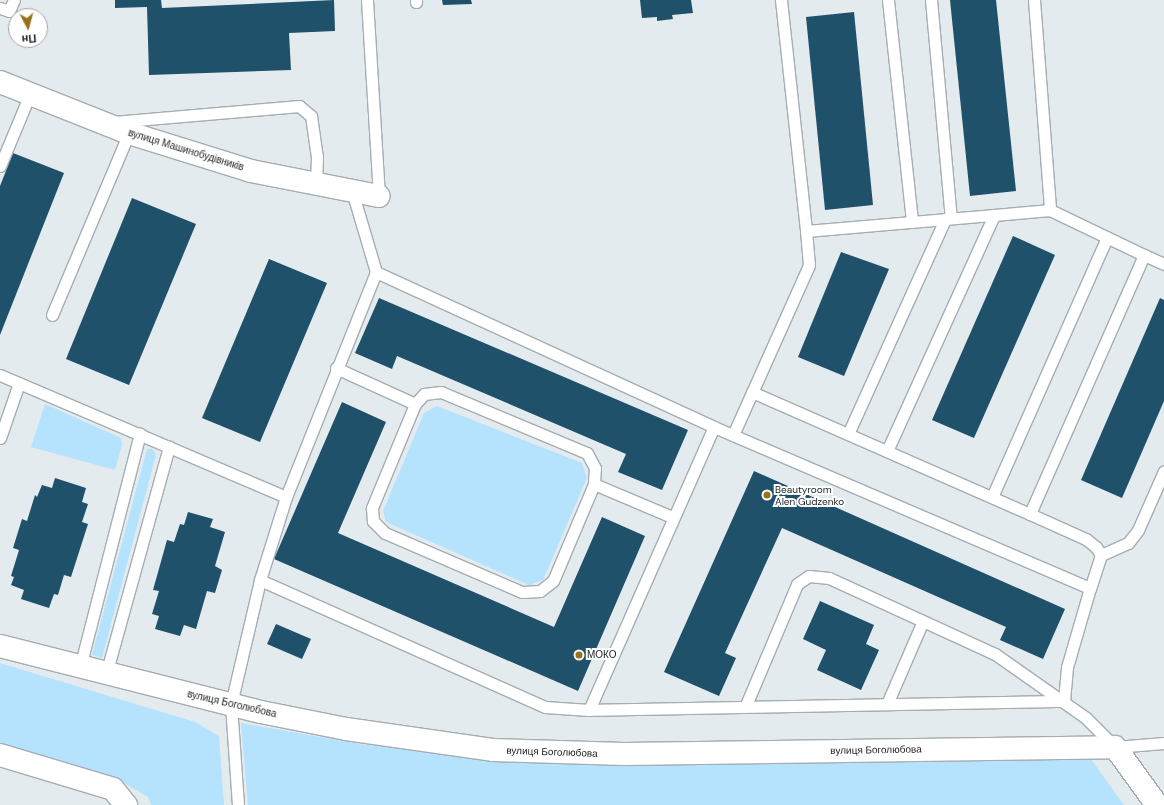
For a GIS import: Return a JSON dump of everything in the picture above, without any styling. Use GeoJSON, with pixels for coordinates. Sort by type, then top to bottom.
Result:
{"type":"FeatureCollection","features":[{"type":"Feature","properties":{"kind":"street","name":"вулиця Машинобудівників"},"geometry":{"type":"LineString","coordinates":[[0,82],[129,133],[251,171],[379,196]]}},
{"type":"Feature","properties":{"kind":"street","name":"вулиця Боголюбова"},"geometry":{"type":"LineString","coordinates":[[0,646],[106,674],[230,704],[346,729],[494,750],[624,754],[1115,747]]}},
{"type":"Feature","properties":{"kind":"street"},"geometry":{"type":"LineString","coordinates":[[1115,747],[1157,805]]}},
{"type":"Feature","properties":{"kind":"street"},"geometry":{"type":"LineString","coordinates":[[0,755],[113,789],[126,805]]}},
{"type":"Feature","properties":{"kind":"lane"},"geometry":{"type":"LineString","coordinates":[[0,8],[9,11],[14,0]]}},
{"type":"Feature","properties":{"kind":"lane"},"geometry":{"type":"LineString","coordinates":[[367,0],[379,196]]}},
{"type":"Feature","properties":{"kind":"lane"},"geometry":{"type":"LineString","coordinates":[[733,435],[809,265],[781,0]]}},
{"type":"Feature","properties":{"kind":"lane"},"geometry":{"type":"LineString","coordinates":[[888,0],[912,222]]}},
{"type":"Feature","properties":{"kind":"lane"},"geometry":{"type":"LineString","coordinates":[[848,434],[948,219],[930,0]]}},
{"type":"Feature","properties":{"kind":"lane"},"geometry":{"type":"LineString","coordinates":[[1034,0],[1050,210]]}},
{"type":"Feature","properties":{"kind":"lane"},"geometry":{"type":"LineString","coordinates":[[0,166],[30,94]]}},
{"type":"Feature","properties":{"kind":"lane"},"geometry":{"type":"LineString","coordinates":[[103,123],[299,106],[311,116],[317,157],[316,184]]}},
{"type":"Feature","properties":{"kind":"lane"},"geometry":{"type":"LineString","coordinates":[[52,315],[129,133]]}},
{"type":"Feature","properties":{"kind":"lane"},"geometry":{"type":"LineString","coordinates":[[238,805],[230,704],[260,580],[286,497],[336,368],[376,272],[352,191]]}},
{"type":"Feature","properties":{"kind":"lane"},"geometry":{"type":"LineString","coordinates":[[806,231],[1050,210],[1164,264]]}},
{"type":"Feature","properties":{"kind":"lane"},"geometry":{"type":"LineString","coordinates":[[887,451],[994,215]]}},
{"type":"Feature","properties":{"kind":"lane"},"geometry":{"type":"LineString","coordinates":[[992,497],[1107,237]]}},
{"type":"Feature","properties":{"kind":"lane"},"geometry":{"type":"LineString","coordinates":[[1030,514],[1144,255]]}},
{"type":"Feature","properties":{"kind":"lane"},"geometry":{"type":"LineString","coordinates":[[376,272],[714,427],[1090,588]]}},
{"type":"Feature","properties":{"kind":"lane"},"geometry":{"type":"LineString","coordinates":[[336,368],[415,404]]}},
{"type":"Feature","properties":{"kind":"lane"},"geometry":{"type":"LineString","coordinates":[[0,374],[286,497]]}},
{"type":"Feature","properties":{"kind":"lane"},"geometry":{"type":"LineString","coordinates":[[0,438],[19,383]]}},
{"type":"Feature","properties":{"kind":"lane"},"geometry":{"type":"LineString","coordinates":[[441,392],[587,454],[595,468],[594,484],[553,581],[540,591],[522,592],[385,533],[373,521],[372,508],[415,404],[424,394],[441,392]]}},
{"type":"Feature","properties":{"kind":"lane"},"geometry":{"type":"LineString","coordinates":[[752,392],[1086,539],[1102,555]]}},
{"type":"Feature","properties":{"kind":"lane"},"geometry":{"type":"LineString","coordinates":[[589,710],[672,517],[714,427]]}},
{"type":"Feature","properties":{"kind":"lane"},"geometry":{"type":"LineString","coordinates":[[80,667],[140,434]]}},
{"type":"Feature","properties":{"kind":"lane"},"geometry":{"type":"LineString","coordinates":[[106,674],[169,446]]}},
{"type":"Feature","properties":{"kind":"lane"},"geometry":{"type":"LineString","coordinates":[[1064,701],[1067,667],[1090,588],[1102,555],[1128,543],[1138,530],[1164,471]]}},
{"type":"Feature","properties":{"kind":"lane"},"geometry":{"type":"LineString","coordinates":[[594,484],[672,517]]}},
{"type":"Feature","properties":{"kind":"lane"},"geometry":{"type":"LineString","coordinates":[[746,705],[797,584],[810,576],[829,578],[995,654],[1064,701],[1086,718],[1115,747],[1164,742]]}},
{"type":"Feature","properties":{"kind":"lane"},"geometry":{"type":"LineString","coordinates":[[260,580],[545,707],[589,710],[746,705],[1064,701]]}},
{"type":"Feature","properties":{"kind":"lane"},"geometry":{"type":"LineString","coordinates":[[887,704],[923,621]]}},
{"type":"Feature","properties":{"kind":"shaded area"},"geometry":{"type":"Polygon","coordinates":[[[45,404],[121,438],[122,444],[115,470],[31,447],[45,404]]]}},
{"type":"Feature","properties":{"kind":"shaded area"},"geometry":{"type":"Polygon","coordinates":[[[437,406],[582,463],[587,478],[543,580],[529,585],[386,522],[383,511],[424,413],[437,406]]]}},
{"type":"Feature","properties":{"kind":"shaded area"},"geometry":{"type":"Polygon","coordinates":[[[147,449],[153,449],[156,455],[102,658],[92,655],[147,449]]]}},
{"type":"Feature","properties":{"kind":"shaded area"},"geometry":{"type":"Polygon","coordinates":[[[0,663],[195,722],[219,736],[224,805],[151,805],[148,797],[117,779],[0,743],[0,663]]]}},
{"type":"Feature","properties":{"kind":"shaded area"},"geometry":{"type":"Polygon","coordinates":[[[241,723],[360,744],[490,758],[1088,755],[1124,805],[248,805],[241,723]]]}},
{"type":"Feature","properties":{"kind":"building"},"geometry":{"type":"Polygon","coordinates":[[[115,0],[161,0],[162,8],[334,0],[335,31],[289,33],[291,70],[149,75],[147,7],[115,8],[115,0]]]}},
{"type":"Feature","properties":{"kind":"building"},"geometry":{"type":"Polygon","coordinates":[[[442,0],[471,0],[472,4],[443,5],[442,0]]]}},
{"type":"Feature","properties":{"kind":"building"},"geometry":{"type":"Polygon","coordinates":[[[640,0],[691,0],[693,13],[672,15],[673,19],[657,21],[657,17],[642,18],[640,0]]]}},
{"type":"Feature","properties":{"kind":"building"},"geometry":{"type":"Polygon","coordinates":[[[950,0],[996,0],[1016,191],[970,196],[950,0]]]}},
{"type":"Feature","properties":{"kind":"building"},"geometry":{"type":"Polygon","coordinates":[[[854,12],[873,205],[825,210],[806,17],[854,12]]]}},
{"type":"Feature","properties":{"kind":"building"},"geometry":{"type":"Polygon","coordinates":[[[13,153],[64,173],[0,335],[0,186],[13,153]]]}},
{"type":"Feature","properties":{"kind":"building"},"geometry":{"type":"Polygon","coordinates":[[[132,198],[196,224],[129,385],[66,359],[132,198]]]}},
{"type":"Feature","properties":{"kind":"building"},"geometry":{"type":"Polygon","coordinates":[[[1013,236],[1055,255],[974,438],[932,420],[1013,236]]]}},
{"type":"Feature","properties":{"kind":"building"},"geometry":{"type":"Polygon","coordinates":[[[841,252],[889,269],[844,376],[798,357],[841,252]]]}},
{"type":"Feature","properties":{"kind":"building"},"geometry":{"type":"Polygon","coordinates":[[[269,259],[327,283],[260,442],[202,418],[269,259]]]}},
{"type":"Feature","properties":{"kind":"building"},"geometry":{"type":"Polygon","coordinates":[[[379,298],[688,430],[662,490],[618,472],[626,454],[397,356],[392,369],[355,353],[379,298]]]}},
{"type":"Feature","properties":{"kind":"building"},"geometry":{"type":"Polygon","coordinates":[[[1160,298],[1164,300],[1164,401],[1122,498],[1081,480],[1160,298]]]}},
{"type":"Feature","properties":{"kind":"building"},"geometry":{"type":"Polygon","coordinates":[[[342,402],[386,422],[338,533],[554,627],[602,517],[645,536],[578,691],[274,559],[342,402]]]}},
{"type":"Feature","properties":{"kind":"building"},"geometry":{"type":"Polygon","coordinates":[[[754,471],[1065,609],[1043,659],[1000,640],[1006,627],[782,528],[725,653],[736,658],[719,696],[664,672],[754,471]]]}},
{"type":"Feature","properties":{"kind":"building"},"geometry":{"type":"Polygon","coordinates":[[[55,478],[86,488],[82,502],[88,504],[82,522],[88,524],[71,577],[64,575],[58,595],[54,594],[49,608],[21,599],[24,590],[11,585],[14,577],[11,576],[19,550],[13,548],[22,519],[27,521],[35,495],[37,497],[42,485],[52,488],[55,478]]]}},
{"type":"Feature","properties":{"kind":"building"},"geometry":{"type":"Polygon","coordinates":[[[188,512],[213,519],[210,527],[225,532],[215,566],[222,570],[215,593],[207,591],[196,629],[184,625],[180,636],[155,629],[159,616],[152,614],[159,591],[153,590],[167,540],[174,542],[180,524],[184,525],[188,512]]]}},
{"type":"Feature","properties":{"kind":"building"},"geometry":{"type":"Polygon","coordinates":[[[820,601],[874,625],[866,644],[879,650],[861,690],[817,670],[826,650],[803,639],[820,601]]]}},
{"type":"Feature","properties":{"kind":"building"},"geometry":{"type":"Polygon","coordinates":[[[276,624],[311,639],[302,659],[267,644],[276,624]]]}},
{"type":"Feature","properties":{"kind":"place","name":"Beautyroom Alen Gudzenko"},"geometry":{"type":"Point","coordinates":[767,495]}},
{"type":"Feature","properties":{"kind":"place","name":"МОКО"},"geometry":{"type":"Point","coordinates":[579,655]}}]}
